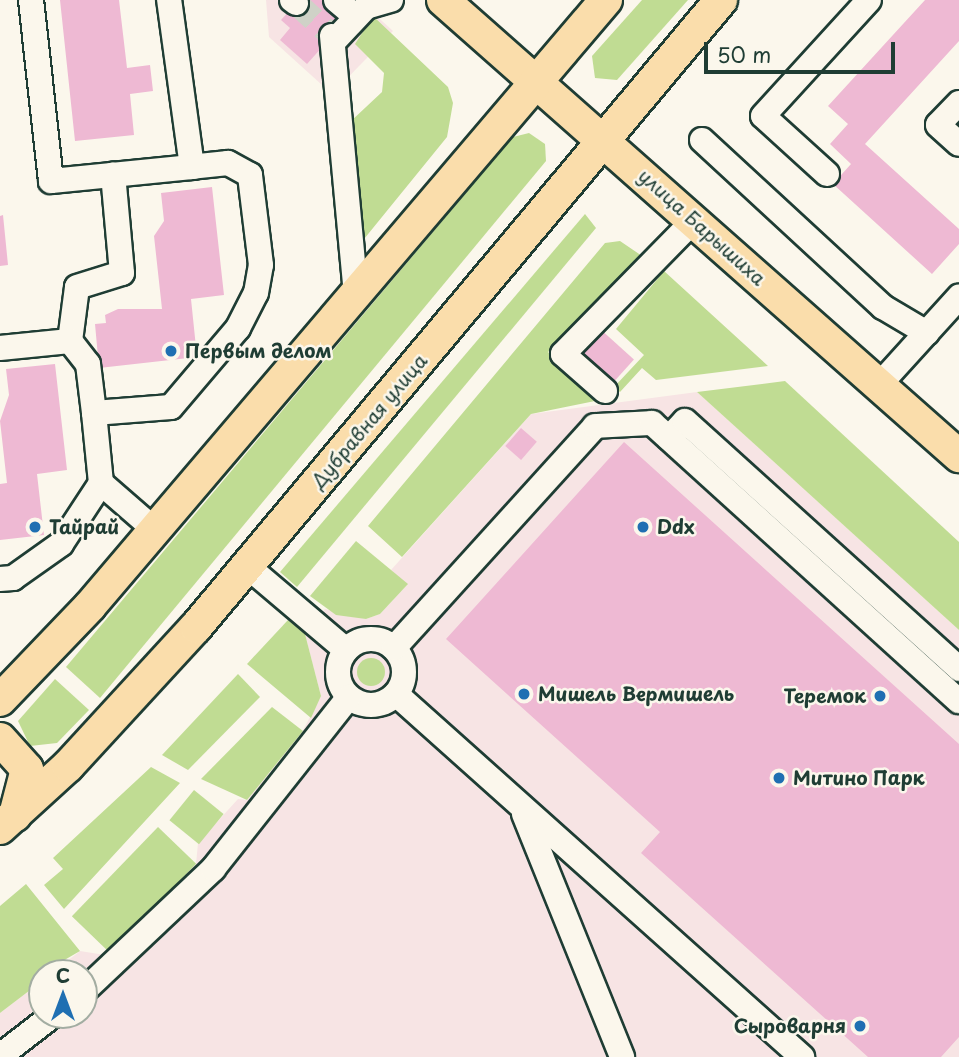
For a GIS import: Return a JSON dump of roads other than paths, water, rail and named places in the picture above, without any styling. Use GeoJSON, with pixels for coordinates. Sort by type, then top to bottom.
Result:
{"type":"FeatureCollection","features":[{"type":"Feature","properties":{"kind":"main road","name":"улица Барышиха"},"geometry":{"type":"LineString","coordinates":[[443,0],[959,456]]}},
{"type":"Feature","properties":{"kind":"main road"},"geometry":{"type":"LineString","coordinates":[[0,701],[155,530],[356,295],[534,80],[606,0]]}},
{"type":"Feature","properties":{"kind":"main road","name":"Дубравная улица"},"geometry":{"type":"LineString","coordinates":[[7,822],[112,721],[247,566],[602,138],[721,0]]}},
{"type":"Feature","properties":{"kind":"main road"},"geometry":{"type":"LineString","coordinates":[[0,739],[27,769],[7,822]]}},
{"type":"Feature","properties":{"kind":"lane"},"geometry":{"type":"LineString","coordinates":[[31,0],[51,181],[228,163],[250,175],[261,265],[256,293],[238,328],[171,407],[94,413]]}},
{"type":"Feature","properties":{"kind":"lane"},"geometry":{"type":"LineString","coordinates":[[169,0],[192,167]]}},
{"type":"Feature","properties":{"kind":"lane"},"geometry":{"type":"LineString","coordinates":[[336,0],[356,18]]}},
{"type":"Feature","properties":{"kind":"lane"},"geometry":{"type":"LineString","coordinates":[[356,295],[334,38],[366,7],[391,0]]}},
{"type":"Feature","properties":{"kind":"lane"},"geometry":{"type":"LineString","coordinates":[[827,174],[763,116],[869,0]]}},
{"type":"Feature","properties":{"kind":"lane"},"geometry":{"type":"LineString","coordinates":[[959,103],[939,125],[959,144]]}},
{"type":"Feature","properties":{"kind":"lane"},"geometry":{"type":"LineString","coordinates":[[702,140],[883,307],[927,333]]}},
{"type":"Feature","properties":{"kind":"lane"},"geometry":{"type":"LineString","coordinates":[[0,579],[13,578],[61,544],[101,483],[88,364],[70,341],[77,287],[121,273],[113,174]]}},
{"type":"Feature","properties":{"kind":"lane"},"geometry":{"type":"LineString","coordinates":[[605,391],[563,354],[694,220]]}},
{"type":"Feature","properties":{"kind":"lane"},"geometry":{"type":"LineString","coordinates":[[880,384],[959,297]]}},
{"type":"Feature","properties":{"kind":"lane"},"geometry":{"type":"LineString","coordinates":[[0,348],[70,341]]}},
{"type":"Feature","properties":{"kind":"lane"},"geometry":{"type":"LineString","coordinates":[[669,439],[685,421],[959,669]]}},
{"type":"Feature","properties":{"kind":"lane"},"geometry":{"type":"LineString","coordinates":[[394,648],[595,426],[652,423],[959,701]]}},
{"type":"Feature","properties":{"kind":"lane"},"geometry":{"type":"LineString","coordinates":[[101,483],[155,530]]}},
{"type":"Feature","properties":{"kind":"lane"},"geometry":{"type":"LineString","coordinates":[[247,566],[346,650]]}},
{"type":"Feature","properties":{"kind":"lane"},"geometry":{"type":"LineString","coordinates":[[370,638],[394,648],[404,670],[396,694],[373,705],[349,697],[337,674],[346,650],[370,638]]}},
{"type":"Feature","properties":{"kind":"lane"},"geometry":{"type":"LineString","coordinates":[[396,694],[802,1057]]}},
{"type":"Feature","properties":{"kind":"lane"},"geometry":{"type":"LineString","coordinates":[[98,978],[214,869],[349,697]]}},
{"type":"Feature","properties":{"kind":"lane"},"geometry":{"type":"LineString","coordinates":[[521,807],[622,1057]]}},
{"type":"Feature","properties":{"kind":"lane"},"geometry":{"type":"LineString","coordinates":[[0,1056],[35,1029]]}},
{"type":"Feature","properties":{"kind":"tunnel"},"geometry":{"type":"LineString","coordinates":[[296,3],[332,36]]}},
{"type":"Feature","properties":{"kind":"place","name":"Первым делом"},"geometry":{"type":"Point","coordinates":[171,351]}},
{"type":"Feature","properties":{"kind":"place","name":"Тайрай"},"geometry":{"type":"Point","coordinates":[35,527]}},
{"type":"Feature","properties":{"kind":"place","name":"Ddx"},"geometry":{"type":"Point","coordinates":[643,527]}},
{"type":"Feature","properties":{"kind":"place","name":"Мишель Вермишель"},"geometry":{"type":"Point","coordinates":[524,694]}},
{"type":"Feature","properties":{"kind":"place","name":"Теремок"},"geometry":{"type":"Point","coordinates":[880,696]}},
{"type":"Feature","properties":{"kind":"place","name":"Митино Парк"},"geometry":{"type":"Point","coordinates":[779,778]}},
{"type":"Feature","properties":{"kind":"place","name":"Сыроварня"},"geometry":{"type":"Point","coordinates":[860,1026]}}]}
